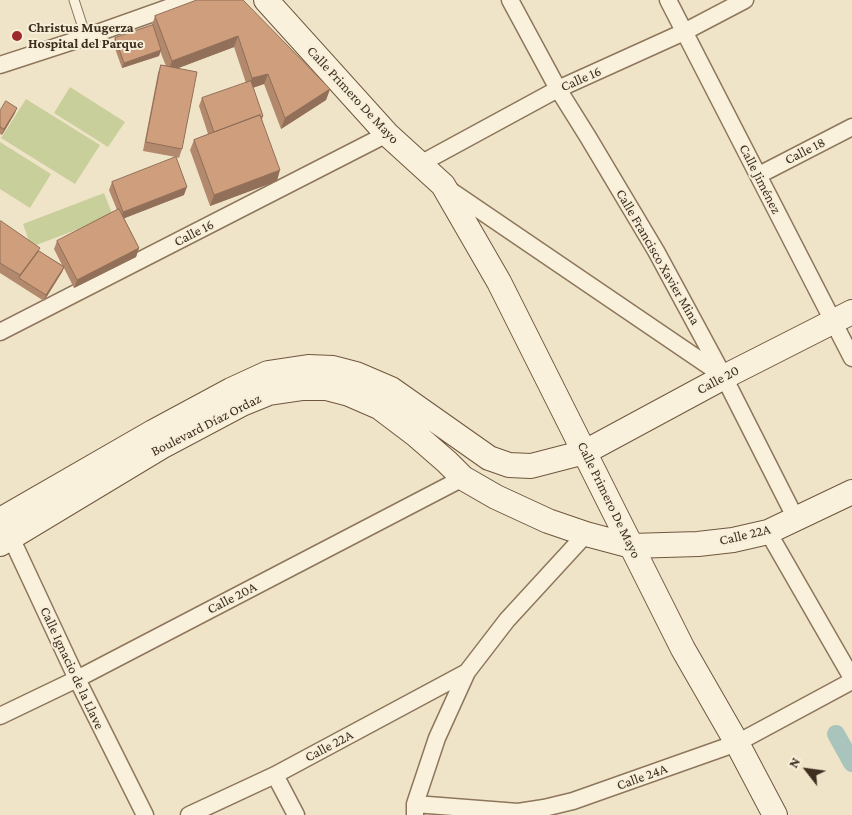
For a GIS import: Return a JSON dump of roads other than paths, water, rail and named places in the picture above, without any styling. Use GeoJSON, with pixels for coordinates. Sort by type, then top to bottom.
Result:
{"type":"FeatureCollection","features":[{"type":"Feature","properties":{"kind":"main road","name":"Calle Primero De Mayo"},"geometry":{"type":"LineString","coordinates":[[266,0],[387,134],[443,185],[499,282],[682,649],[737,743],[775,815]]}},
{"type":"Feature","properties":{"kind":"main road","name":"Calle 20"},"geometry":{"type":"LineString","coordinates":[[585,452],[724,376],[843,317]]}},
{"type":"Feature","properties":{"kind":"main road","name":"Boulevard Díaz Ordaz"},"geometry":{"type":"LineString","coordinates":[[3,527],[153,432],[231,390],[268,373],[308,367],[333,368],[356,374],[391,389],[489,458],[509,465],[531,466],[585,452]]}},
{"type":"Feature","properties":{"kind":"main road","name":"Boulevard Díaz Ordaz"},"geometry":{"type":"LineString","coordinates":[[3,527],[242,404],[270,393],[303,388],[326,388],[349,394],[379,407],[448,462],[463,478],[496,497],[548,521],[631,546]]}},
{"type":"Feature","properties":{"kind":"main road","name":"Calle 22A"},"geometry":{"type":"LineString","coordinates":[[631,546],[698,544],[733,540],[768,532],[852,492]]}},
{"type":"Feature","properties":{"kind":"street"},"geometry":{"type":"LineString","coordinates":[[0,65],[190,0]]}},
{"type":"Feature","properties":{"kind":"street","name":"Calle Francisco Xavier Mina"},"geometry":{"type":"LineString","coordinates":[[510,0],[558,89],[656,252],[724,376],[796,519]]}},
{"type":"Feature","properties":{"kind":"street","name":"Calle Jiménez"},"geometry":{"type":"LineString","coordinates":[[668,0],[759,175],[843,317],[852,358]]}},
{"type":"Feature","properties":{"kind":"street","name":"Calle 16"},"geometry":{"type":"LineString","coordinates":[[420,164],[558,89],[684,32],[745,0]]}},
{"type":"Feature","properties":{"kind":"street","name":"Calle 18"},"geometry":{"type":"LineString","coordinates":[[759,175],[852,127]]}},
{"type":"Feature","properties":{"kind":"street","name":"Calle 16"},"geometry":{"type":"LineString","coordinates":[[0,332],[387,134]]}},
{"type":"Feature","properties":{"kind":"street","name":"Calle Primero De Mayo"},"geometry":{"type":"LineString","coordinates":[[443,185],[724,376]]}},
{"type":"Feature","properties":{"kind":"street","name":"Calle 20A"},"geometry":{"type":"LineString","coordinates":[[0,716],[77,679],[463,478]]}},
{"type":"Feature","properties":{"kind":"street","name":"Calle Ignacio de la Llave"},"geometry":{"type":"LineString","coordinates":[[3,527],[144,815]]}},
{"type":"Feature","properties":{"kind":"street"},"geometry":{"type":"LineString","coordinates":[[768,532],[852,679]]}},
{"type":"Feature","properties":{"kind":"street"},"geometry":{"type":"LineString","coordinates":[[415,810],[437,738],[467,672],[507,620],[586,534]]}},
{"type":"Feature","properties":{"kind":"street","name":"Calle 22A"},"geometry":{"type":"LineString","coordinates":[[189,815],[275,775],[467,672]]}},
{"type":"Feature","properties":{"kind":"street","name":"Calle 24A"},"geometry":{"type":"LineString","coordinates":[[415,810],[518,812],[573,801],[737,743],[852,679]]}},
{"type":"Feature","properties":{"kind":"street"},"geometry":{"type":"LineString","coordinates":[[275,775],[296,815]]}},
{"type":"Feature","properties":{"kind":"lane"},"geometry":{"type":"LineString","coordinates":[[74,0],[86,37]]}},
{"type":"Feature","properties":{"kind":"waterway"},"geometry":{"type":"LineString","coordinates":[[836,734],[852,763]]}},
{"type":"Feature","properties":{"kind":"place","name":"Christus Mugerza Hospital del Parque"},"geometry":{"type":"Point","coordinates":[17,36]}}]}
